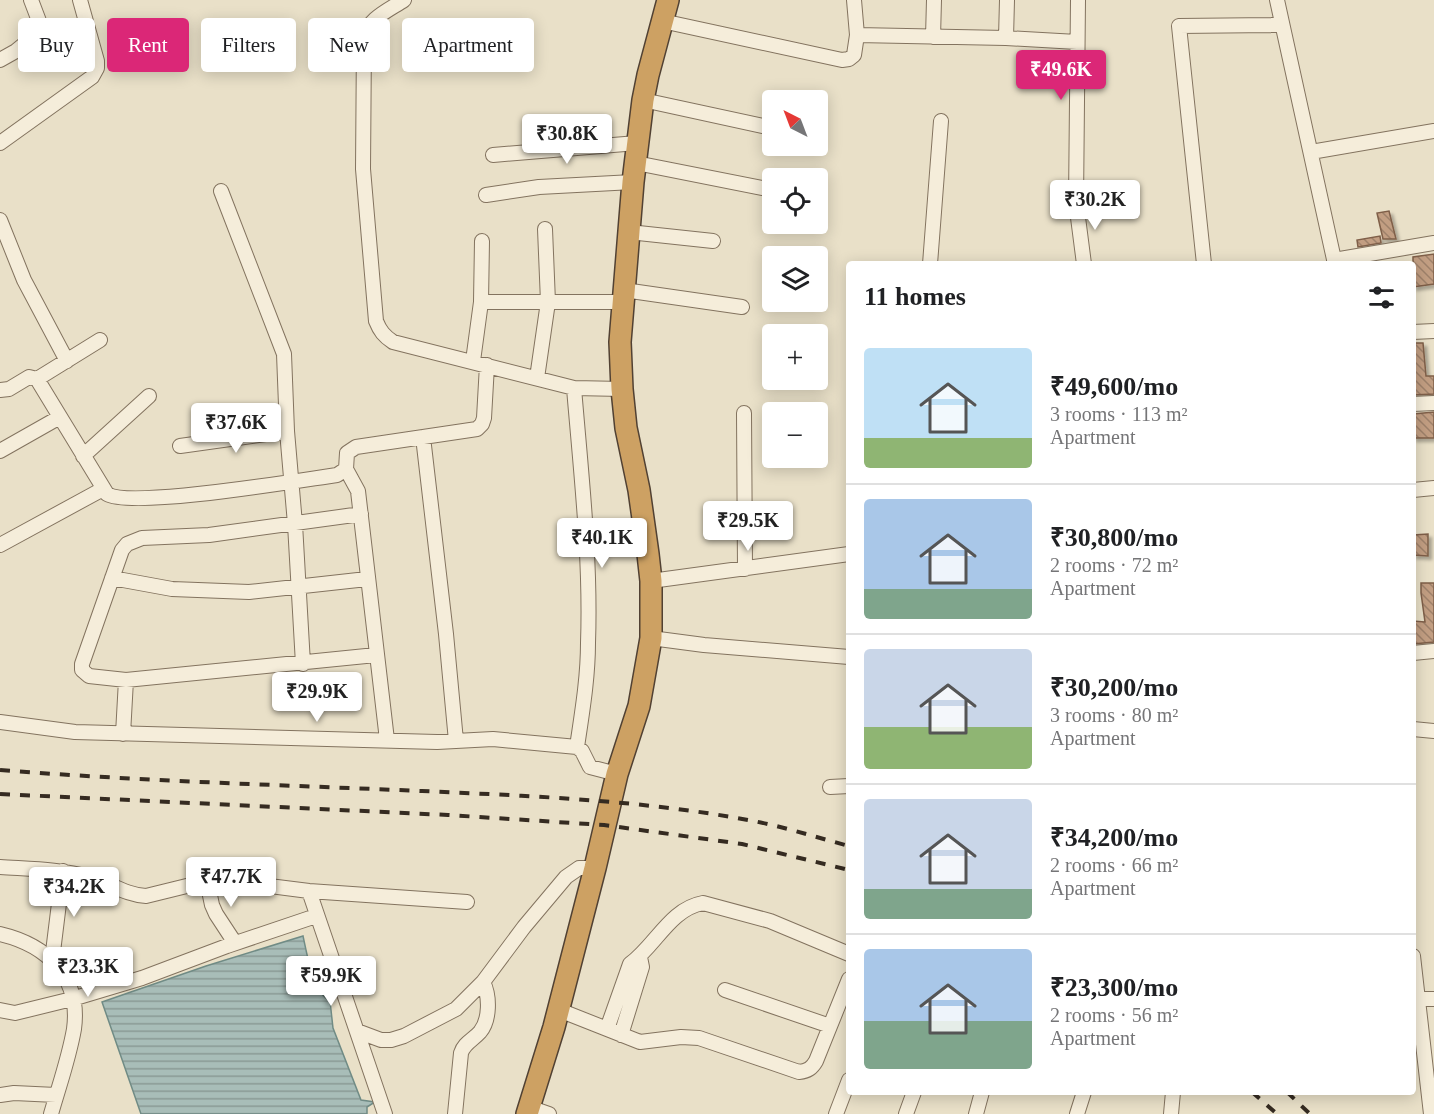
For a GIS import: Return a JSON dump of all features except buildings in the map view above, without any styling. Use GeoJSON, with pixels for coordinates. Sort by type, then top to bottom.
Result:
{"type":"FeatureCollection","features":[{"type":"Feature","properties":{"kind":"highway"},"geometry":{"type":"LineString","coordinates":[[528,1111],[559,1010],[596,868],[617,774],[639,706],[651,638],[651,581],[639,490],[626,428],[620,342],[643,100],[668,0]]}},
{"type":"Feature","properties":{"kind":"street"},"geometry":{"type":"LineString","coordinates":[[0,60],[16,51],[38,33],[39,21],[31,0]]}},
{"type":"Feature","properties":{"kind":"street"},"geometry":{"type":"LineString","coordinates":[[0,143],[92,77],[95,72],[97,61],[80,0]]}},
{"type":"Feature","properties":{"kind":"street"},"geometry":{"type":"LineString","coordinates":[[404,0],[372,21],[365,29],[364,38],[363,169],[376,321],[380,330],[393,342],[574,388],[622,389]]}},
{"type":"Feature","properties":{"kind":"street"},"geometry":{"type":"LineString","coordinates":[[662,21],[842,60],[854,55],[857,35],[854,0]]}},
{"type":"Feature","properties":{"kind":"street"},"geometry":{"type":"LineString","coordinates":[[933,37],[934,0]]}},
{"type":"Feature","properties":{"kind":"street"},"geometry":{"type":"LineString","coordinates":[[1006,38],[1007,0]]}},
{"type":"Feature","properties":{"kind":"street"},"geometry":{"type":"LineString","coordinates":[[1078,0],[1076,202],[1084,261]]}},
{"type":"Feature","properties":{"kind":"street"},"geometry":{"type":"LineString","coordinates":[[1277,0],[1334,261]]}},
{"type":"Feature","properties":{"kind":"street"},"geometry":{"type":"LineString","coordinates":[[1204,261],[1179,26],[1282,25]]}},
{"type":"Feature","properties":{"kind":"street"},"geometry":{"type":"LineString","coordinates":[[857,35],[1077,42]]}},
{"type":"Feature","properties":{"kind":"street"},"geometry":{"type":"LineString","coordinates":[[643,100],[762,126]]}},
{"type":"Feature","properties":{"kind":"street"},"geometry":{"type":"LineString","coordinates":[[930,261],[941,121]]}},
{"type":"Feature","properties":{"kind":"street"},"geometry":{"type":"LineString","coordinates":[[1311,152],[1434,131]]}},
{"type":"Feature","properties":{"kind":"street"},"geometry":{"type":"LineString","coordinates":[[493,155],[636,163],[762,188]]}},
{"type":"Feature","properties":{"kind":"street"},"geometry":{"type":"LineString","coordinates":[[486,195],[539,187],[636,163]]}},
{"type":"Feature","properties":{"kind":"street"},"geometry":{"type":"LineString","coordinates":[[221,191],[284,354],[303,664]]}},
{"type":"Feature","properties":{"kind":"street"},"geometry":{"type":"LineString","coordinates":[[0,220],[6,253],[24,280],[67,361]]}},
{"type":"Feature","properties":{"kind":"street"},"geometry":{"type":"LineString","coordinates":[[537,378],[548,302],[545,229]]}},
{"type":"Feature","properties":{"kind":"street"},"geometry":{"type":"LineString","coordinates":[[629,232],[713,241]]}},
{"type":"Feature","properties":{"kind":"street"},"geometry":{"type":"LineString","coordinates":[[387,740],[358,491],[346,469],[347,453],[356,447],[469,431],[477,429],[482,424],[484,418],[480,363],[482,241]]}},
{"type":"Feature","properties":{"kind":"street"},"geometry":{"type":"LineString","coordinates":[[1339,261],[1434,243]]}},
{"type":"Feature","properties":{"kind":"street"},"geometry":{"type":"LineString","coordinates":[[481,302],[548,302],[623,296],[742,307]]}},
{"type":"Feature","properties":{"kind":"street"},"geometry":{"type":"LineString","coordinates":[[1416,332],[1434,331]]}},
{"type":"Feature","properties":{"kind":"street"},"geometry":{"type":"LineString","coordinates":[[37,379],[100,340]]}},
{"type":"Feature","properties":{"kind":"street"},"geometry":{"type":"LineString","coordinates":[[0,390],[9,389],[29,377],[37,379],[107,495],[117,498],[153,498],[249,489],[337,475],[346,469]]}},
{"type":"Feature","properties":{"kind":"street"},"geometry":{"type":"LineString","coordinates":[[574,388],[584,512],[588,644],[577,747]]}},
{"type":"Feature","properties":{"kind":"street"},"geometry":{"type":"LineString","coordinates":[[83,456],[149,396]]}},
{"type":"Feature","properties":{"kind":"street"},"geometry":{"type":"LineString","coordinates":[[1416,404],[1434,403]]}},
{"type":"Feature","properties":{"kind":"street"},"geometry":{"type":"LineString","coordinates":[[744,413],[744,569]]}},
{"type":"Feature","properties":{"kind":"street"},"geometry":{"type":"LineString","coordinates":[[0,451],[60,417]]}},
{"type":"Feature","properties":{"kind":"street"},"geometry":{"type":"LineString","coordinates":[[180,446],[287,431]]}},
{"type":"Feature","properties":{"kind":"street"},"geometry":{"type":"LineString","coordinates":[[423,437],[456,741]]}},
{"type":"Feature","properties":{"kind":"street"},"geometry":{"type":"LineString","coordinates":[[1416,490],[1434,488]]}},
{"type":"Feature","properties":{"kind":"street"},"geometry":{"type":"LineString","coordinates":[[2,540],[103,489]]}},
{"type":"Feature","properties":{"kind":"street"},"geometry":{"type":"LineString","coordinates":[[361,513],[208,535],[142,538],[127,544],[122,550],[81,664],[81,670],[89,676],[126,680],[376,655]]}},
{"type":"Feature","properties":{"kind":"street"},"geometry":{"type":"LineString","coordinates":[[651,581],[846,554]]}},
{"type":"Feature","properties":{"kind":"street"},"geometry":{"type":"LineString","coordinates":[[112,578],[150,586],[199,591],[249,592],[367,579]]}},
{"type":"Feature","properties":{"kind":"street"},"geometry":{"type":"LineString","coordinates":[[651,638],[704,645],[846,657]]}},
{"type":"Feature","properties":{"kind":"street"},"geometry":{"type":"LineString","coordinates":[[1416,652],[1434,651]]}},
{"type":"Feature","properties":{"kind":"street"},"geometry":{"type":"LineString","coordinates":[[123,734],[126,680]]}},
{"type":"Feature","properties":{"kind":"street"},"geometry":{"type":"LineString","coordinates":[[0,722],[75,732],[123,734],[456,741],[493,738],[577,747],[582,751],[590,767],[617,774]]}},
{"type":"Feature","properties":{"kind":"street"},"geometry":{"type":"LineString","coordinates":[[1416,729],[1434,731]]}},
{"type":"Feature","properties":{"kind":"street"},"geometry":{"type":"LineString","coordinates":[[830,787],[846,786]]}},
{"type":"Feature","properties":{"kind":"street"},"geometry":{"type":"LineString","coordinates":[[0,867],[63,872],[90,877],[136,895],[146,896],[207,881],[230,881],[309,891],[467,902]]}},
{"type":"Feature","properties":{"kind":"street"},"geometry":{"type":"LineString","coordinates":[[357,1031],[381,1040],[391,1040],[404,1036],[456,1008],[483,982],[524,927],[566,877],[579,868],[596,868]]}},
{"type":"Feature","properties":{"kind":"street"},"geometry":{"type":"LineString","coordinates":[[52,960],[63,872]]}},
{"type":"Feature","properties":{"kind":"street"},"geometry":{"type":"LineString","coordinates":[[207,881],[212,905],[235,943]]}},
{"type":"Feature","properties":{"kind":"street"},"geometry":{"type":"LineString","coordinates":[[309,891],[385,1114]]}},
{"type":"Feature","properties":{"kind":"street"},"geometry":{"type":"LineString","coordinates":[[607,1029],[630,964],[640,957],[679,912],[692,905],[703,903],[770,921],[846,953]]}},
{"type":"Feature","properties":{"kind":"street"},"geometry":{"type":"LineString","coordinates":[[0,1010],[15,1013],[72,999],[142,978],[316,916]]}},
{"type":"Feature","properties":{"kind":"street"},"geometry":{"type":"LineString","coordinates":[[0,934],[45,953],[68,984],[72,999],[74,1026],[69,1056],[51,1114]]}},
{"type":"Feature","properties":{"kind":"street"},"geometry":{"type":"LineString","coordinates":[[621,1035],[642,967],[640,957]]}},
{"type":"Feature","properties":{"kind":"street"},"geometry":{"type":"LineString","coordinates":[[455,1114],[460,1053],[463,1047],[482,1030],[484,1024],[489,998],[483,982]]}},
{"type":"Feature","properties":{"kind":"street"},"geometry":{"type":"LineString","coordinates":[[1416,982],[1431,1114]]}},
{"type":"Feature","properties":{"kind":"street"},"geometry":{"type":"LineString","coordinates":[[559,1010],[640,1042],[681,1037],[699,1038],[800,1072],[812,1067],[846,986]]}},
{"type":"Feature","properties":{"kind":"street"},"geometry":{"type":"LineString","coordinates":[[725,990],[830,1026]]}},
{"type":"Feature","properties":{"kind":"street"},"geometry":{"type":"LineString","coordinates":[[1418,999],[1434,999]]}},
{"type":"Feature","properties":{"kind":"street"},"geometry":{"type":"LineString","coordinates":[[836,1114],[846,1088]]}},
{"type":"Feature","properties":{"kind":"street"},"geometry":{"type":"LineString","coordinates":[[0,1095],[14,1093],[56,1095]]}},
{"type":"Feature","properties":{"kind":"street"},"geometry":{"type":"LineString","coordinates":[[906,1114],[913,1095]]}},
{"type":"Feature","properties":{"kind":"street"},"geometry":{"type":"LineString","coordinates":[[976,1114],[981,1095]]}},
{"type":"Feature","properties":{"kind":"street"},"geometry":{"type":"LineString","coordinates":[[1077,1114],[1083,1095]]}},
{"type":"Feature","properties":{"kind":"street"},"geometry":{"type":"LineString","coordinates":[[1171,1114],[1173,1095]]}},
{"type":"Feature","properties":{"kind":"street"},"geometry":{"type":"LineString","coordinates":[[528,1111],[549,1114]]}},
{"type":"Feature","properties":{"kind":"water"},"geometry":{"type":"Polygon","coordinates":[[[303,936],[315,982],[324,997],[330,1001],[333,1028],[361,1100],[375,1102],[367,1107],[367,1114],[141,1114],[102,1002],[303,936]]]}},
{"type":"Feature","properties":{"kind":"railway"},"geometry":{"type":"LineString","coordinates":[[0,770],[627,803],[748,820],[846,845]]}},
{"type":"Feature","properties":{"kind":"railway"},"geometry":{"type":"LineString","coordinates":[[0,794],[448,815],[604,825],[742,844],[846,869]]}},
{"type":"Feature","properties":{"kind":"railway"},"geometry":{"type":"LineString","coordinates":[[1255,1095],[1277,1114]]}},
{"type":"Feature","properties":{"kind":"railway"},"geometry":{"type":"LineString","coordinates":[[1290,1095],[1310,1114]]}}]}
